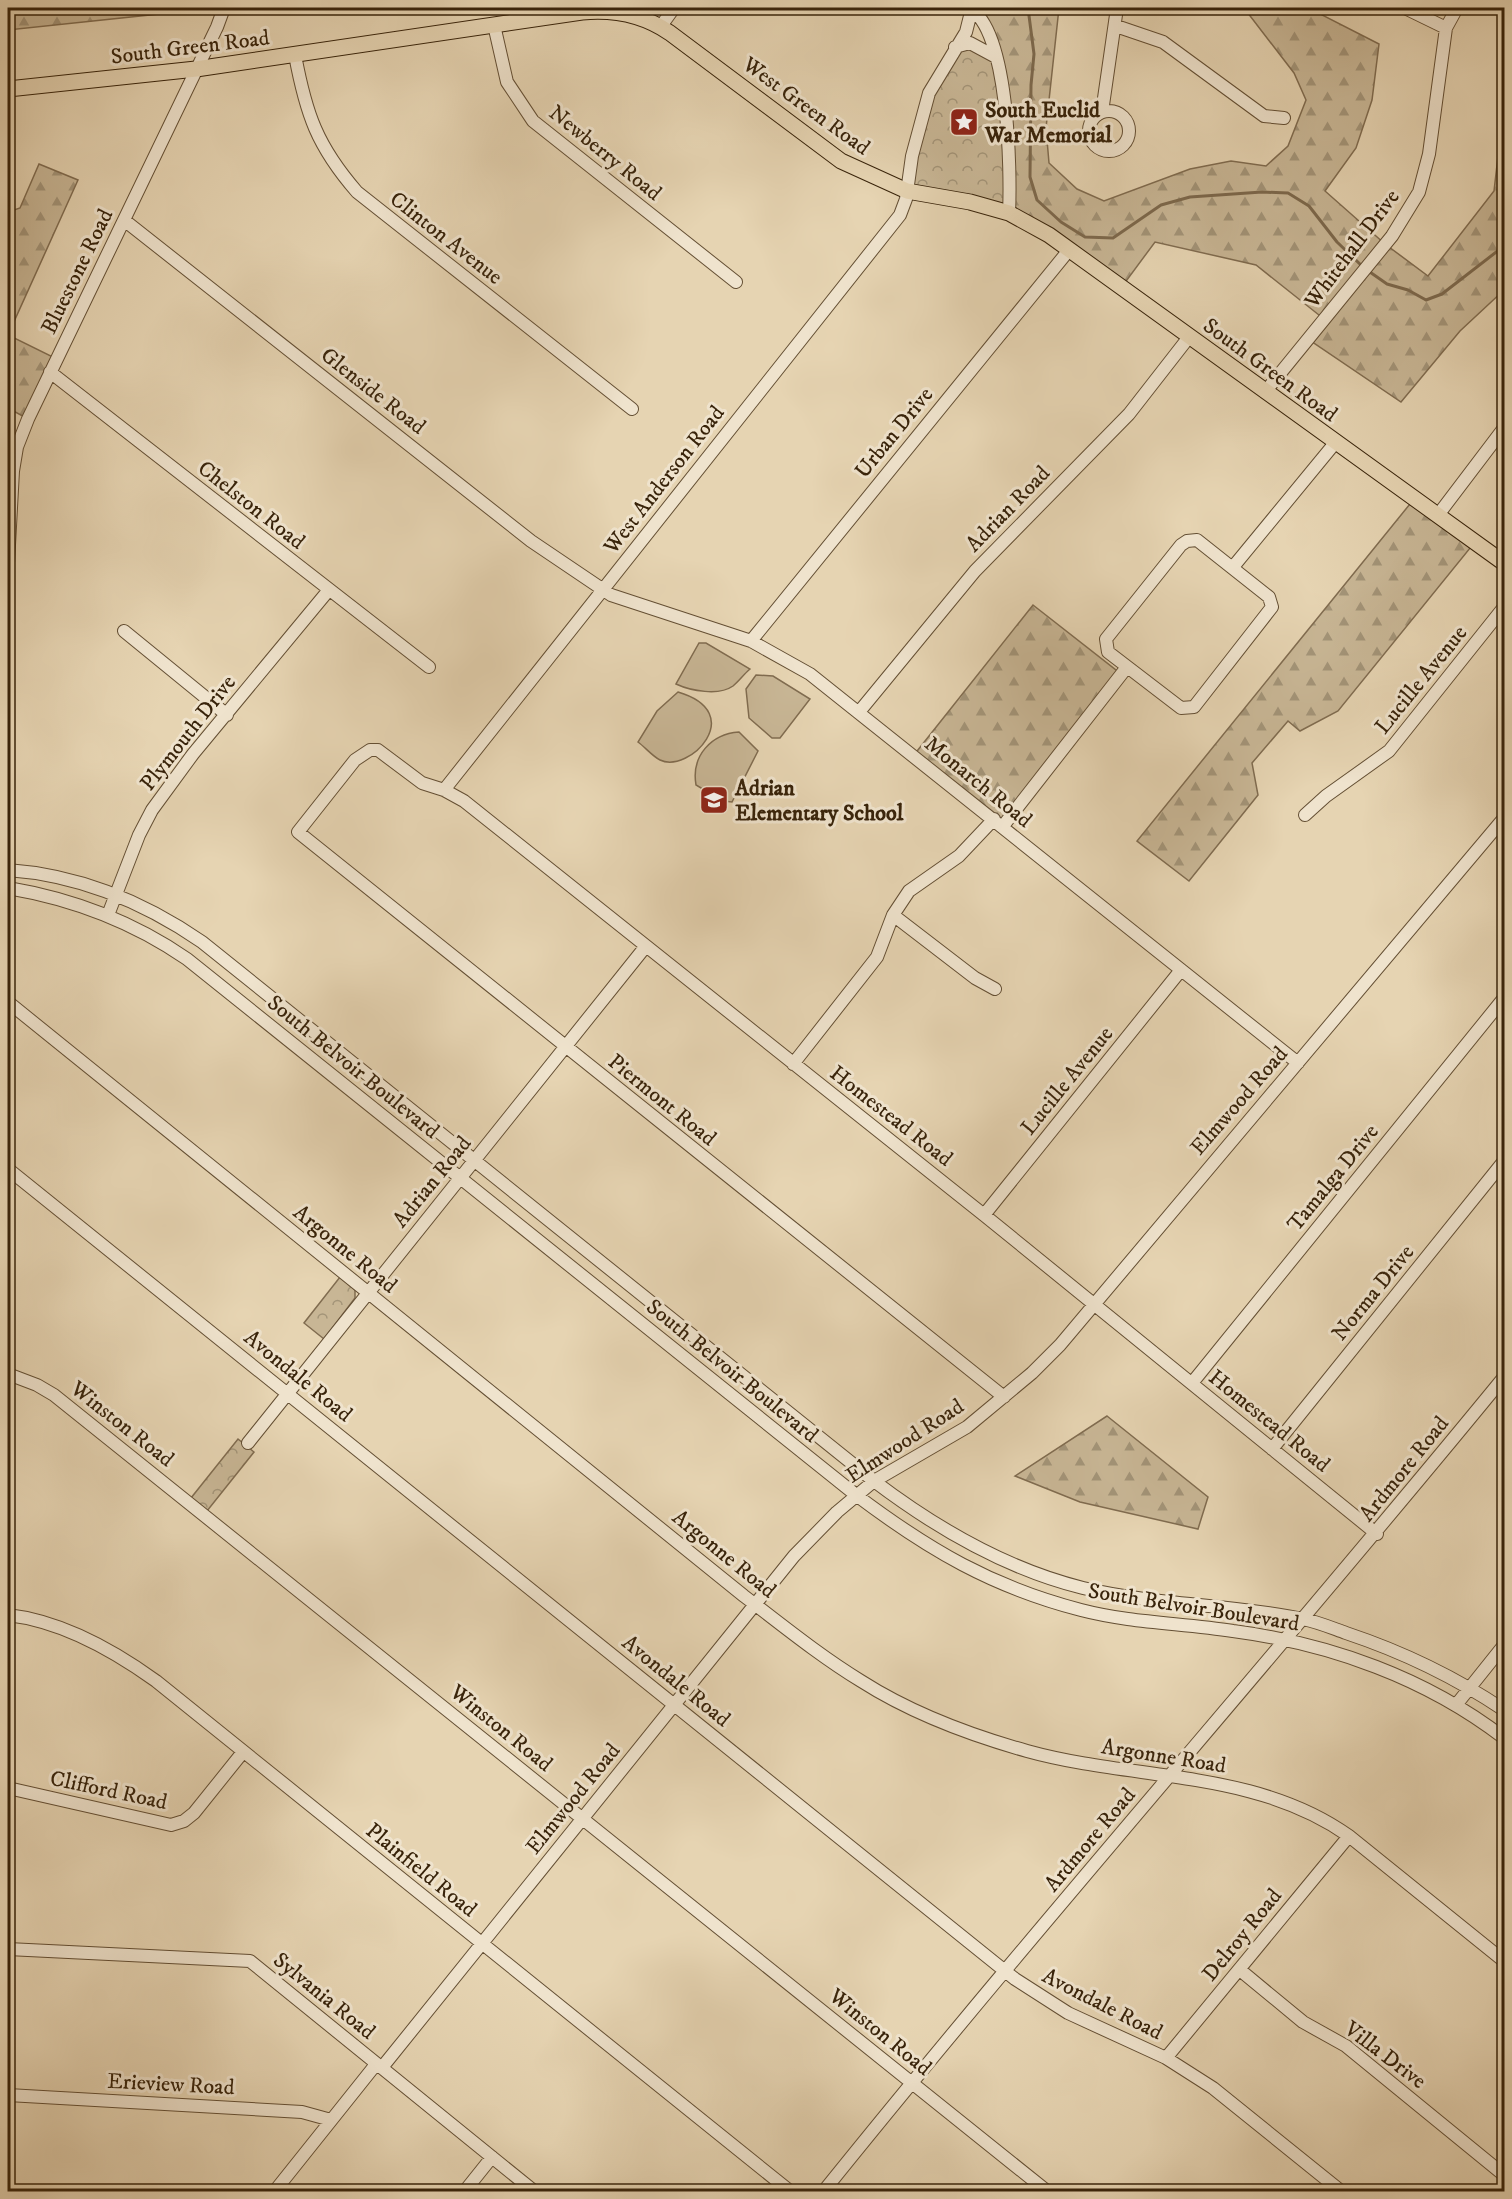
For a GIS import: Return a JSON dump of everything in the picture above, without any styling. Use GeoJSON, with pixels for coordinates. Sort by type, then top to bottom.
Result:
{"type":"FeatureCollection","features":[{"type":"Feature","properties":{"kind":"main road","name":"South Green Road"},"geometry":{"type":"LineString","coordinates":[[8,89],[196,69],[597,10],[642,18],[661,26]]}},
{"type":"Feature","properties":{"kind":"main road","name":"West Green Road"},"geometry":{"type":"LineString","coordinates":[[661,26],[841,161],[907,191],[970,202],[1008,213]]}},
{"type":"Feature","properties":{"kind":"main road","name":"South Green Road"},"geometry":{"type":"LineString","coordinates":[[1008,213],[1049,235],[1504,563]]}},
{"type":"Feature","properties":{"kind":"street","name":"Bluestone Road"},"geometry":{"type":"LineString","coordinates":[[8,563],[13,471],[17,447],[50,372],[224,8]]}},
{"type":"Feature","properties":{"kind":"street"},"geometry":{"type":"LineString","coordinates":[[661,26],[674,8]]}},
{"type":"Feature","properties":{"kind":"street"},"geometry":{"type":"LineString","coordinates":[[970,8],[981,17],[997,57],[1004,96],[1010,177],[1008,213]]}},
{"type":"Feature","properties":{"kind":"street","name":"West Anderson Road"},"geometry":{"type":"LineString","coordinates":[[444,790],[900,215],[905,206],[922,112],[938,75],[966,32],[970,8]]}},
{"type":"Feature","properties":{"kind":"street"},"geometry":{"type":"LineString","coordinates":[[1102,112],[1117,8]]}},
{"type":"Feature","properties":{"kind":"street"},"geometry":{"type":"LineString","coordinates":[[1405,8],[1446,28]]}},
{"type":"Feature","properties":{"kind":"street","name":"Whitehall Drive"},"geometry":{"type":"LineString","coordinates":[[1265,392],[1410,210],[1425,174],[1446,28],[1457,8]]}},
{"type":"Feature","properties":{"kind":"street","name":"Newberry Road"},"geometry":{"type":"LineString","coordinates":[[494,25],[507,82],[533,121],[736,282]]}},
{"type":"Feature","properties":{"kind":"street"},"geometry":{"type":"LineString","coordinates":[[1116,26],[1163,42],[1264,116],[1284,118]]}},
{"type":"Feature","properties":{"kind":"street"},"geometry":{"type":"LineString","coordinates":[[955,47],[970,43],[997,57]]}},
{"type":"Feature","properties":{"kind":"street","name":"Clinton Avenue"},"geometry":{"type":"LineString","coordinates":[[295,55],[311,122],[327,152],[357,192],[632,410]]}},
{"type":"Feature","properties":{"kind":"street","name":"Glenside Road"},"geometry":{"type":"LineString","coordinates":[[124,219],[531,541],[602,590]]}},
{"type":"Feature","properties":{"kind":"street","name":"Urban Drive"},"geometry":{"type":"LineString","coordinates":[[751,641],[1069,250]]}},
{"type":"Feature","properties":{"kind":"street","name":"Adrian Road"},"geometry":{"type":"LineString","coordinates":[[859,712],[975,572],[1129,414],[1189,337]]}},
{"type":"Feature","properties":{"kind":"street","name":"Chelston Road"},"geometry":{"type":"LineString","coordinates":[[50,372],[328,591],[429,667]]}},
{"type":"Feature","properties":{"kind":"street"},"geometry":{"type":"LineString","coordinates":[[1438,515],[1504,428]]}},
{"type":"Feature","properties":{"kind":"street"},"geometry":{"type":"LineString","coordinates":[[1233,567],[1335,443]]}},
{"type":"Feature","properties":{"kind":"street"},"geometry":{"type":"LineString","coordinates":[[1187,540],[1197,540],[1269,597],[1272,607],[1194,707],[1181,708],[1127,667],[1108,652],[1106,639],[1187,540]]}},
{"type":"Feature","properties":{"kind":"street","name":"Monarch Road"},"geometry":{"type":"LineString","coordinates":[[602,590],[751,641],[810,674],[1298,1063]]}},
{"type":"Feature","properties":{"kind":"street","name":"Plymouth Drive"},"geometry":{"type":"LineString","coordinates":[[108,915],[139,835],[152,810],[173,780],[328,591]]}},
{"type":"Feature","properties":{"kind":"street","name":"Lucille Avenue"},"geometry":{"type":"LineString","coordinates":[[1305,815],[1326,796],[1389,751],[1504,607]]}},
{"type":"Feature","properties":{"kind":"street"},"geometry":{"type":"LineString","coordinates":[[124,631],[227,715]]}},
{"type":"Feature","properties":{"kind":"street"},"geometry":{"type":"LineString","coordinates":[[793,1064],[877,957],[893,915],[909,891],[999,823],[1127,667]]}},
{"type":"Feature","properties":{"kind":"street","name":"Homestead Road"},"geometry":{"type":"LineString","coordinates":[[297,832],[355,760],[370,750],[386,754],[423,783],[444,790],[464,801],[984,1215],[1377,1534]]}},
{"type":"Feature","properties":{"kind":"street","name":"Elmwood Road"},"geometry":{"type":"LineString","coordinates":[[274,2192],[373,2068],[384,2065],[675,1705],[754,1603],[817,1531],[874,1481],[967,1427],[1004,1397],[1060,1345],[1092,1304],[1504,818]]}},
{"type":"Feature","properties":{"kind":"street","name":"Piermont Road"},"geometry":{"type":"LineString","coordinates":[[297,832],[1004,1397]]}},
{"type":"Feature","properties":{"kind":"street","name":"South Belvoir Boulevard"},"geometry":{"type":"LineString","coordinates":[[8,870],[52,876],[116,895],[158,913],[202,942],[874,1481],[945,1531],[1049,1578],[1118,1595],[1305,1619],[1425,1663],[1470,1687],[1504,1710]]}},
{"type":"Feature","properties":{"kind":"street","name":"South Belvoir Boulevard"},"geometry":{"type":"LineString","coordinates":[[8,888],[65,900],[108,915],[150,935],[187,959],[856,1495],[928,1547],[960,1565],[1028,1593],[1080,1610],[1120,1619],[1231,1630],[1286,1640],[1348,1656],[1404,1679],[1456,1705],[1504,1738]]}},
{"type":"Feature","properties":{"kind":"street"},"geometry":{"type":"LineString","coordinates":[[893,915],[975,978],[995,989]]}},
{"type":"Feature","properties":{"kind":"street","name":"Adrian Road"},"geometry":{"type":"LineString","coordinates":[[248,1443],[646,946]]}},
{"type":"Feature","properties":{"kind":"street","name":"Lucille Avenue"},"geometry":{"type":"LineString","coordinates":[[984,1215],[1181,970]]}},
{"type":"Feature","properties":{"kind":"street","name":"Tamalga Drive"},"geometry":{"type":"LineString","coordinates":[[1192,1383],[1504,998]]}},
{"type":"Feature","properties":{"kind":"street","name":"Argonne Road"},"geometry":{"type":"LineString","coordinates":[[8,1002],[754,1603],[862,1682],[918,1712],[968,1732],[1029,1752],[1228,1785],[1269,1795],[1325,1819],[1504,1961]]}},
{"type":"Feature","properties":{"kind":"street","name":"Norma Drive"},"geometry":{"type":"LineString","coordinates":[[1272,1449],[1504,1161]]}},
{"type":"Feature","properties":{"kind":"street","name":"Avondale Road"},"geometry":{"type":"LineString","coordinates":[[8,1169],[1029,1989],[1068,2013],[1166,2058],[1213,2088],[1342,2192]]}},
{"type":"Feature","properties":{"kind":"street","name":"Winston Road"},"geometry":{"type":"LineString","coordinates":[[8,1374],[37,1385],[54,1395],[1048,2192]]}},
{"type":"Feature","properties":{"kind":"street","name":"Ardmore Road"},"geometry":{"type":"LineString","coordinates":[[823,2192],[1005,1970],[1377,1534],[1504,1377]]}},
{"type":"Feature","properties":{"kind":"street","name":"Plainfield Road"},"geometry":{"type":"LineString","coordinates":[[8,1615],[62,1629],[123,1659],[156,1681],[791,2192]]}},
{"type":"Feature","properties":{"kind":"street"},"geometry":{"type":"LineString","coordinates":[[1456,1705],[1504,1645]]}},
{"type":"Feature","properties":{"kind":"street","name":"Clifford Road"},"geometry":{"type":"LineString","coordinates":[[8,1788],[171,1825],[184,1821],[194,1813],[243,1752]]}},
{"type":"Feature","properties":{"kind":"street","name":"Delroy Road"},"geometry":{"type":"LineString","coordinates":[[1166,2058],[1349,1836]]}},
{"type":"Feature","properties":{"kind":"street","name":"Sylvania Road"},"geometry":{"type":"LineString","coordinates":[[8,1949],[250,1961],[535,2192]]}},
{"type":"Feature","properties":{"kind":"street","name":"Villa Drive"},"geometry":{"type":"LineString","coordinates":[[1239,1970],[1303,2022],[1346,2046],[1504,2175]]}},
{"type":"Feature","properties":{"kind":"street","name":"Erieview Road"},"geometry":{"type":"LineString","coordinates":[[8,2095],[302,2112],[330,2120]]}},
{"type":"Feature","properties":{"kind":"street"},"geometry":{"type":"LineString","coordinates":[[464,2192],[492,2157]]}},
{"type":"Feature","properties":{"kind":"green space"},"geometry":{"type":"Polygon","coordinates":[[[8,8],[178,8],[178,12],[8,30],[8,8]]]}},
{"type":"Feature","properties":{"kind":"green space"},"geometry":{"type":"Polygon","coordinates":[[[968,8],[1059,8],[1046,128],[1049,163],[1077,189],[1104,201],[1190,169],[1231,161],[1266,166],[1288,146],[1306,100],[1294,73],[1244,8],[1315,8],[1322,15],[1379,44],[1372,100],[1356,148],[1325,191],[1385,244],[1428,276],[1494,191],[1504,104],[1504,290],[1460,331],[1401,402],[1308,339],[1324,319],[1256,265],[1155,242],[1121,288],[1009,213],[997,57],[968,8]]]}},
{"type":"Feature","properties":{"kind":"green space"},"geometry":{"type":"Polygon","coordinates":[[[963,44],[997,57],[1009,213],[907,191],[922,112],[963,44]]]}},
{"type":"Feature","properties":{"kind":"green space"},"geometry":{"type":"Polygon","coordinates":[[[39,164],[78,180],[8,335],[8,212],[20,208],[39,164]]]}},
{"type":"Feature","properties":{"kind":"green space"},"geometry":{"type":"Polygon","coordinates":[[[8,335],[57,359],[28,419],[8,408],[8,335]]]}},
{"type":"Feature","properties":{"kind":"green space"},"geometry":{"type":"Polygon","coordinates":[[[1414,499],[1475,542],[1338,711],[1300,731],[1288,721],[1252,763],[1258,795],[1189,881],[1137,841],[1414,499]]]}},
{"type":"Feature","properties":{"kind":"green space"},"geometry":{"type":"Polygon","coordinates":[[[1033,605],[1121,674],[1003,826],[914,755],[1033,605]]]}},
{"type":"Feature","properties":{"kind":"green space"},"geometry":{"type":"Polygon","coordinates":[[[699,643],[706,643],[750,669],[733,686],[720,691],[689,689],[676,684],[699,643]]]}},
{"type":"Feature","properties":{"kind":"green space"},"geometry":{"type":"Polygon","coordinates":[[[756,675],[773,676],[810,699],[780,738],[772,738],[749,718],[746,689],[756,675]]]}},
{"type":"Feature","properties":{"kind":"green space"},"geometry":{"type":"Polygon","coordinates":[[[678,692],[699,702],[709,713],[711,726],[706,739],[697,750],[685,758],[672,762],[660,760],[638,742],[657,711],[678,692]]]}},
{"type":"Feature","properties":{"kind":"green space"},"geometry":{"type":"Polygon","coordinates":[[[739,732],[758,751],[732,802],[723,801],[696,785],[697,765],[705,748],[712,742],[720,737],[739,732]]]}},
{"type":"Feature","properties":{"kind":"green space"},"geometry":{"type":"Polygon","coordinates":[[[340,1277],[355,1290],[355,1298],[324,1339],[304,1323],[340,1277]]]}},
{"type":"Feature","properties":{"kind":"green space"},"geometry":{"type":"Polygon","coordinates":[[[1107,1416],[1208,1497],[1198,1529],[1080,1502],[1015,1476],[1107,1416]]]}},
{"type":"Feature","properties":{"kind":"green space"},"geometry":{"type":"Polygon","coordinates":[[[238,1439],[254,1452],[207,1511],[191,1498],[238,1439]]]}},
{"type":"Feature","properties":{"kind":"waterway"},"geometry":{"type":"LineString","coordinates":[[1028,8],[1034,54],[1031,85],[1030,177],[1037,200],[1061,222],[1085,237],[1113,238],[1161,205],[1190,197],[1262,192],[1288,193],[1309,206],[1337,242],[1362,266]]}},
{"type":"Feature","properties":{"kind":"waterway"},"geometry":{"type":"LineString","coordinates":[[1367,270],[1387,284],[1408,290],[1426,300],[1442,294],[1504,246]]}},
{"type":"Feature","properties":{"kind":"place","name":"South Euclid War Memorial"},"geometry":{"type":"Point","coordinates":[964,122]}},
{"type":"Feature","properties":{"kind":"place","name":"Adrian Elementary School"},"geometry":{"type":"Point","coordinates":[714,800]}}]}
